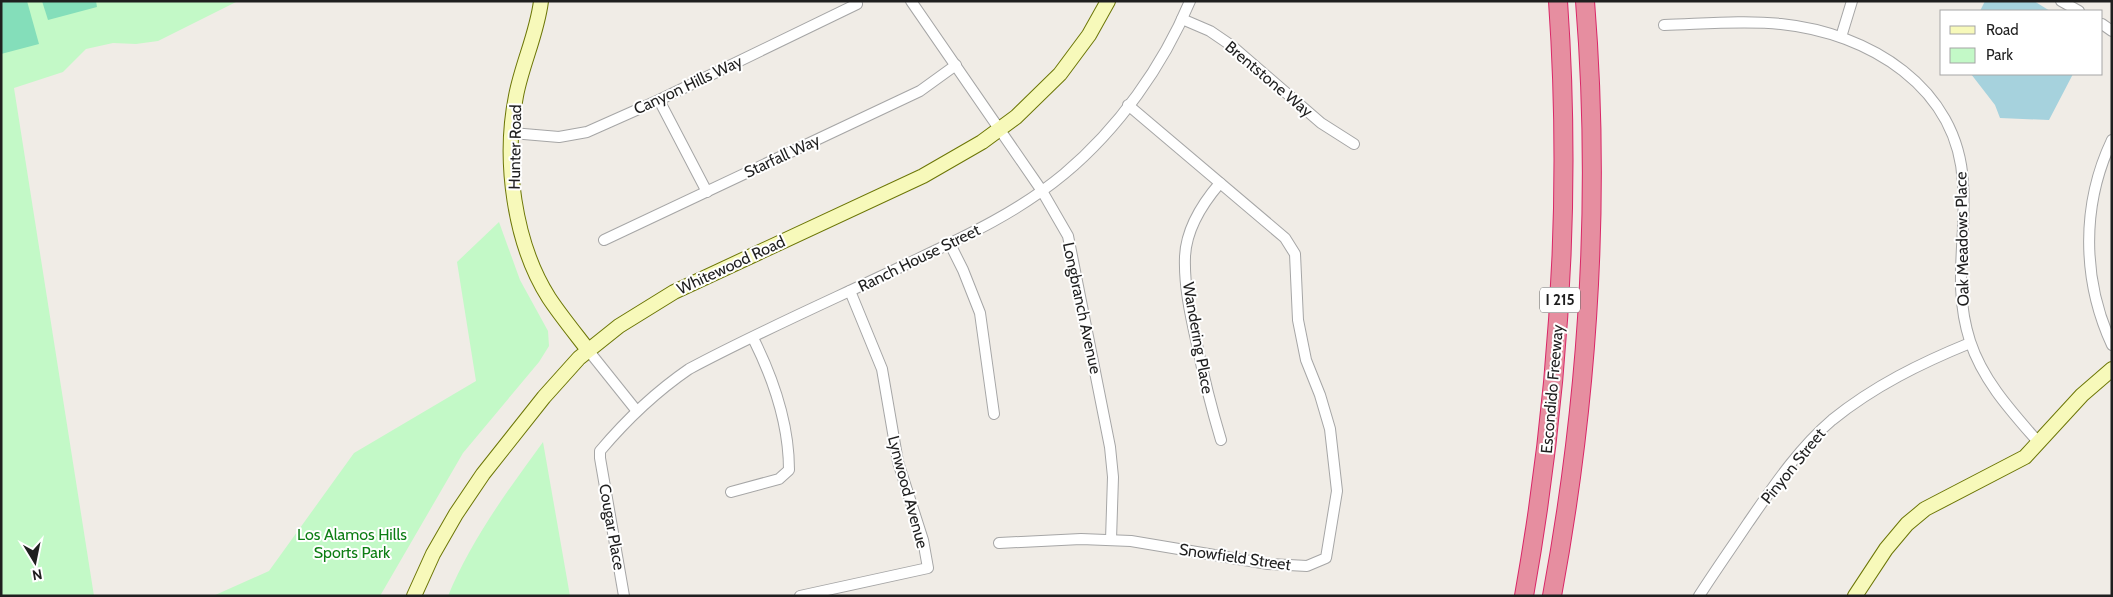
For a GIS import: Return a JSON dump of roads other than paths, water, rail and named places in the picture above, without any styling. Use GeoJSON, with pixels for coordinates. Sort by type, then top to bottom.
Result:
{"type":"FeatureCollection","features":[{"type":"Feature","properties":{"kind":"highway","name":"Escondido Freeway"},"geometry":{"type":"LineString","coordinates":[[1524,596],[1538,517],[1549,434],[1562,257],[1564,139],[1558,1]]}},
{"type":"Feature","properties":{"kind":"highway","name":"Escondido Freeway"},"geometry":{"type":"LineString","coordinates":[[1552,596],[1570,484],[1584,347],[1591,225],[1590,107],[1585,1]]}},
{"type":"Feature","properties":{"kind":"main road","name":"Hunter Road"},"geometry":{"type":"LineString","coordinates":[[541,1],[538,22],[516,96],[512,133],[511,178],[516,210],[527,250],[548,297],[588,350]]}},
{"type":"Feature","properties":{"kind":"main road","name":"Whitewood Road"},"geometry":{"type":"LineString","coordinates":[[414,596],[438,546],[483,474],[560,377],[588,350],[643,309],[674,292],[923,176],[965,154],[1001,129],[1036,99],[1060,74],[1089,35],[1108,1]]}},
{"type":"Feature","properties":{"kind":"main road"},"geometry":{"type":"LineString","coordinates":[[1855,596],[1886,549],[1906,524],[1925,509],[1948,496],[2025,457],[2082,396],[2112,369]]}},
{"type":"Feature","properties":{"kind":"street","name":"Longbranch Avenue"},"geometry":{"type":"LineString","coordinates":[[911,1],[1001,129],[1042,191],[1068,236],[1110,447],[1113,477],[1110,540]]}},
{"type":"Feature","properties":{"kind":"street","name":"Ranch House Street"},"geometry":{"type":"LineString","coordinates":[[600,458],[600,451],[636,410],[688,369],[950,244],[993,222],[1042,191],[1086,154],[1128,105],[1158,63],[1190,1]]}},
{"type":"Feature","properties":{"kind":"street"},"geometry":{"type":"LineString","coordinates":[[1841,37],[1852,1]]}},
{"type":"Feature","properties":{"kind":"street"},"geometry":{"type":"LineString","coordinates":[[2061,1],[2077,10]]}},
{"type":"Feature","properties":{"kind":"street","name":"Canyon Hills Way"},"geometry":{"type":"LineString","coordinates":[[512,133],[559,138],[587,132],[659,100],[857,4]]}},
{"type":"Feature","properties":{"kind":"street","name":"Brentstone Way"},"geometry":{"type":"LineString","coordinates":[[1182,19],[1210,31],[1232,46],[1320,123],[1354,144]]}},
{"type":"Feature","properties":{"kind":"street","name":"Oak Meadows Place"},"geometry":{"type":"LineString","coordinates":[[1664,25],[1781,24],[1841,37],[1884,56],[1904,71],[1924,90],[1952,132],[1963,181],[1960,290],[1963,315],[1970,342],[1985,374],[1997,393],[2039,443]]}},
{"type":"Feature","properties":{"kind":"street","name":"Starfall Way"},"geometry":{"type":"LineString","coordinates":[[604,240],[920,91],[956,66]]}},
{"type":"Feature","properties":{"kind":"street"},"geometry":{"type":"LineString","coordinates":[[659,100],[707,192]]}},
{"type":"Feature","properties":{"kind":"street"},"geometry":{"type":"LineString","coordinates":[[1128,105],[1220,183]]}},
{"type":"Feature","properties":{"kind":"street"},"geometry":{"type":"LineString","coordinates":[[2112,140],[2100,170],[2092,202],[2089,246],[2095,296],[2100,316],[2112,345]]}},
{"type":"Feature","properties":{"kind":"street","name":"Wandering Place"},"geometry":{"type":"LineString","coordinates":[[1220,183],[1203,203],[1192,224],[1185,256],[1188,301],[1209,401],[1221,440]]}},
{"type":"Feature","properties":{"kind":"street","name":"Snowfield Street"},"geometry":{"type":"LineString","coordinates":[[999,543],[1081,538],[1131,541],[1268,564],[1307,566],[1326,558],[1337,491],[1330,429],[1306,360],[1298,320],[1295,254],[1285,238],[1220,183]]}},
{"type":"Feature","properties":{"kind":"street"},"geometry":{"type":"LineString","coordinates":[[950,244],[980,313],[994,414]]}},
{"type":"Feature","properties":{"kind":"street","name":"Lynwood Avenue"},"geometry":{"type":"LineString","coordinates":[[800,596],[842,591],[928,568],[923,540],[898,462],[882,369],[850,291]]}},
{"type":"Feature","properties":{"kind":"street"},"geometry":{"type":"LineString","coordinates":[[731,492],[779,479],[789,470],[789,453],[777,398],[766,365],[752,338]]}},
{"type":"Feature","properties":{"kind":"street","name":"Pinyon Street"},"geometry":{"type":"LineString","coordinates":[[1699,596],[1774,486],[1831,421],[1894,378],[1924,362],[1970,342]]}},
{"type":"Feature","properties":{"kind":"street","name":"Hunter Road"},"geometry":{"type":"LineString","coordinates":[[588,350],[636,410]]}},
{"type":"Feature","properties":{"kind":"street","name":"Cougar Place"},"geometry":{"type":"LineString","coordinates":[[600,458],[624,596]]}},
{"type":"Feature","properties":{"kind":"water"},"geometry":{"type":"Polygon","coordinates":[[[1985,1],[2034,1],[2048,10],[1980,10],[1985,1]]]}},
{"type":"Feature","properties":{"kind":"water"},"geometry":{"type":"Polygon","coordinates":[[[1972,75],[2072,75],[2049,120],[2000,118],[1995,105],[1972,75]]]}},
{"type":"Feature","properties":{"kind":"park label","name":"Los Alamos Hills Sports Park"},"geometry":{"type":"Point","coordinates":[352,543]}}]}
